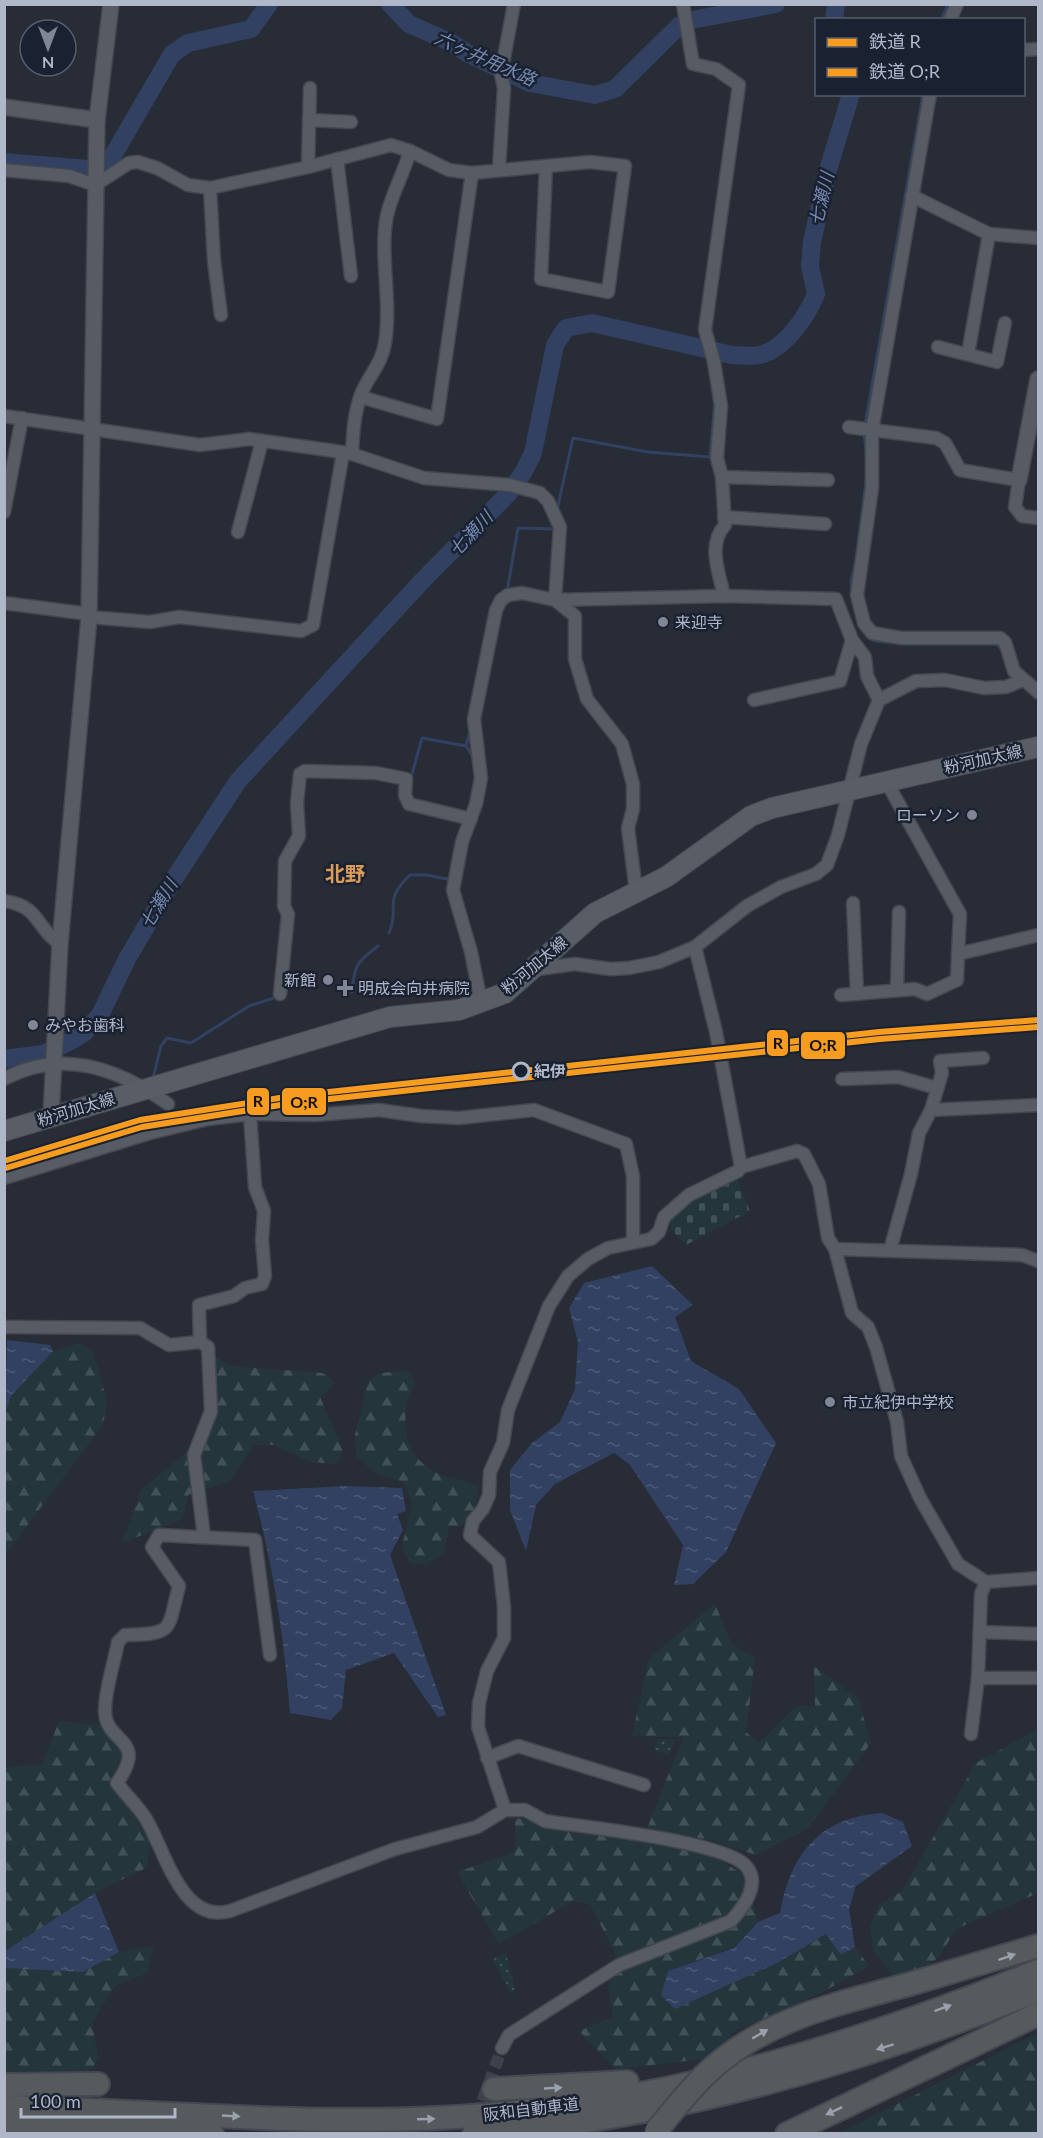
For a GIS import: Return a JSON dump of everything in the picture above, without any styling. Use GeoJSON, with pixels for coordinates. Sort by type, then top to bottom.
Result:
{"type":"FeatureCollection","features":[{"type":"Feature","properties":{"kind":"highway"},"geometry":{"type":"LineString","coordinates":[[654,2132],[707,2073],[764,2032],[819,2009],[1038,1946]]}},
{"type":"Feature","properties":{"kind":"highway","name":"阪和自動車道"},"geometry":{"type":"LineString","coordinates":[[4,2107],[318,2120],[386,2120],[497,2114],[614,2099],[758,2066],[908,2021],[1038,1971]]}},
{"type":"Feature","properties":{"kind":"highway","name":"阪和自動車道"},"geometry":{"type":"LineString","coordinates":[[474,2133],[640,2111],[766,2082],[908,2040],[1038,1990]]}},
{"type":"Feature","properties":{"kind":"highway"},"geometry":{"type":"LineString","coordinates":[[787,2133],[1038,2014]]}},
{"type":"Feature","properties":{"kind":"highway"},"geometry":{"type":"LineString","coordinates":[[494,2089],[580,2087],[697,2074],[908,2021]]}},
{"type":"Feature","properties":{"kind":"highway"},"geometry":{"type":"LineString","coordinates":[[4,2085],[98,2084]]}},
{"type":"Feature","properties":{"kind":"highway"},"geometry":{"type":"LineString","coordinates":[[535,2133],[640,2111]]}},
{"type":"Feature","properties":{"kind":"highway"},"geometry":{"type":"LineString","coordinates":[[4,2124],[212,2133]]}},
{"type":"Feature","properties":{"kind":"main road","name":"粉河加太線"},"geometry":{"type":"LineString","coordinates":[[4,1131],[390,1017],[459,1010],[481,1002],[505,993],[595,913],[695,858],[751,816],[772,808],[1038,747]]}},
{"type":"Feature","properties":{"kind":"street"},"geometry":{"type":"LineString","coordinates":[[51,1116],[60,944],[89,616],[97,120],[111,4]]}},
{"type":"Feature","properties":{"kind":"street"},"geometry":{"type":"LineString","coordinates":[[498,162],[504,88],[502,71],[514,4]]}},
{"type":"Feature","properties":{"kind":"street"},"geometry":{"type":"LineString","coordinates":[[683,4],[693,63],[716,69],[739,85],[706,319],[707,339],[714,362],[721,406],[717,458],[722,477],[724,525],[717,534],[714,549],[724,596]]}},
{"type":"Feature","properties":{"kind":"street"},"geometry":{"type":"LineString","coordinates":[[951,18],[957,4]]}},
{"type":"Feature","properties":{"kind":"street"},"geometry":{"type":"LineString","coordinates":[[308,167],[310,88]]}},
{"type":"Feature","properties":{"kind":"street"},"geometry":{"type":"LineString","coordinates":[[930,96],[869,430],[872,488],[857,595],[864,623],[872,633],[882,636],[1000,638],[1005,642],[1014,671],[1038,689]]}},
{"type":"Feature","properties":{"kind":"street"},"geometry":{"type":"LineString","coordinates":[[4,107],[97,120]]}},
{"type":"Feature","properties":{"kind":"street"},"geometry":{"type":"LineString","coordinates":[[309,120],[351,122]]}},
{"type":"Feature","properties":{"kind":"street"},"geometry":{"type":"LineString","coordinates":[[4,170],[96,176],[129,163],[138,162],[157,168],[188,185],[210,188],[308,167],[391,145],[410,151],[450,170],[471,173],[498,162],[546,166],[591,162],[625,166],[608,292],[541,279],[546,166]]}},
{"type":"Feature","properties":{"kind":"street"},"geometry":{"type":"LineString","coordinates":[[4,603],[89,616],[150,622],[179,618],[301,631],[313,625],[353,425],[361,397],[381,362],[386,343],[389,295],[385,247],[387,215],[410,151]]}},
{"type":"Feature","properties":{"kind":"street"},"geometry":{"type":"LineString","coordinates":[[338,159],[351,276]]}},
{"type":"Feature","properties":{"kind":"street"},"geometry":{"type":"LineString","coordinates":[[361,397],[437,419],[471,173]]}},
{"type":"Feature","properties":{"kind":"street"},"geometry":{"type":"LineString","coordinates":[[210,188],[214,261],[221,315]]}},
{"type":"Feature","properties":{"kind":"street"},"geometry":{"type":"LineString","coordinates":[[912,196],[989,234],[1038,238]]}},
{"type":"Feature","properties":{"kind":"street"},"geometry":{"type":"LineString","coordinates":[[969,354],[989,234]]}},
{"type":"Feature","properties":{"kind":"street"},"geometry":{"type":"LineString","coordinates":[[938,347],[998,362],[1005,323]]}},
{"type":"Feature","properties":{"kind":"street"},"geometry":{"type":"LineString","coordinates":[[1038,379],[1015,507],[1022,516],[1038,518]]}},
{"type":"Feature","properties":{"kind":"street"},"geometry":{"type":"LineString","coordinates":[[4,416],[200,445],[249,439],[347,454],[424,478],[510,485],[540,493],[548,501],[560,527],[555,600]]}},
{"type":"Feature","properties":{"kind":"street"},"geometry":{"type":"LineString","coordinates":[[4,512],[21,418]]}},
{"type":"Feature","properties":{"kind":"street"},"geometry":{"type":"LineString","coordinates":[[849,427],[936,438],[945,443],[960,470],[1019,480]]}},
{"type":"Feature","properties":{"kind":"street"},"geometry":{"type":"LineString","coordinates":[[238,532],[262,441]]}},
{"type":"Feature","properties":{"kind":"street"},"geometry":{"type":"LineString","coordinates":[[722,477],[828,480]]}},
{"type":"Feature","properties":{"kind":"street"},"geometry":{"type":"LineString","coordinates":[[724,517],[825,524]]}},
{"type":"Feature","properties":{"kind":"street"},"geometry":{"type":"LineString","coordinates":[[481,1002],[471,952],[453,890],[462,842],[471,819],[481,778],[474,719],[496,610],[501,600],[508,595],[522,593],[555,600],[724,596],[836,599],[852,640],[865,657],[867,676],[879,700]]}},
{"type":"Feature","properties":{"kind":"street"},"geometry":{"type":"LineString","coordinates":[[555,600],[575,616],[575,659],[587,699],[599,718],[622,744],[633,784],[633,809],[628,828],[636,891]]}},
{"type":"Feature","properties":{"kind":"street"},"geometry":{"type":"LineString","coordinates":[[754,700],[840,681],[852,640]]}},
{"type":"Feature","properties":{"kind":"street"},"geometry":{"type":"LineString","coordinates":[[531,970],[575,964],[609,969],[629,968],[658,962],[695,947],[747,906],[781,887],[816,874],[827,865],[838,835],[861,744],[879,700],[916,681],[945,680],[984,688],[1006,687],[1023,680]]}},
{"type":"Feature","properties":{"kind":"street"},"geometry":{"type":"LineString","coordinates":[[280,994],[288,914],[284,906],[285,861],[299,836],[297,802],[300,774],[305,771],[376,774],[406,779],[405,795],[409,804],[471,819]]}},
{"type":"Feature","properties":{"kind":"street"},"geometry":{"type":"LineString","coordinates":[[841,995],[915,989],[927,994],[957,980],[960,914],[886,781]]}},
{"type":"Feature","properties":{"kind":"street"},"geometry":{"type":"LineString","coordinates":[[4,901],[21,903],[37,915],[51,939],[60,944]]}},
{"type":"Feature","properties":{"kind":"street"},"geometry":{"type":"LineString","coordinates":[[853,903],[857,994]]}},
{"type":"Feature","properties":{"kind":"street"},"geometry":{"type":"LineString","coordinates":[[897,990],[899,912]]}},
{"type":"Feature","properties":{"kind":"street"},"geometry":{"type":"LineString","coordinates":[[958,954],[1038,935]]}},
{"type":"Feature","properties":{"kind":"street"},"geometry":{"type":"LineString","coordinates":[[695,947],[716,1032],[741,1167]]}},
{"type":"Feature","properties":{"kind":"street"},"geometry":{"type":"LineString","coordinates":[[890,1250],[911,1174],[919,1133],[931,1110],[942,1073],[940,1061],[983,1058]]}},
{"type":"Feature","properties":{"kind":"street"},"geometry":{"type":"LineString","coordinates":[[4,1079],[21,1070],[54,1060],[116,1072],[146,1088],[168,1104]]}},
{"type":"Feature","properties":{"kind":"street"},"geometry":{"type":"LineString","coordinates":[[842,1079],[898,1077],[937,1088]]}},
{"type":"Feature","properties":{"kind":"street"},"geometry":{"type":"LineString","coordinates":[[931,1110],[1038,1105]]}},
{"type":"Feature","properties":{"kind":"street"},"geometry":{"type":"LineString","coordinates":[[4,1178],[150,1133],[208,1119],[250,1114],[314,1115],[379,1110],[420,1116],[459,1118],[534,1110],[543,1111],[626,1144],[633,1176],[633,1241]]}},
{"type":"Feature","properties":{"kind":"street"},"geometry":{"type":"LineString","coordinates":[[200,1342],[199,1305],[234,1296],[245,1288],[262,1284],[265,1276],[262,1240],[264,1211],[255,1187],[250,1114]]}},
{"type":"Feature","properties":{"kind":"street"},"geometry":{"type":"LineString","coordinates":[[506,1810],[478,1726],[479,1703],[487,1671],[504,1638],[504,1607],[499,1562],[470,1535],[473,1521],[489,1495],[490,1472],[503,1443],[508,1410],[549,1306],[568,1276],[588,1259],[608,1248],[651,1239],[659,1232],[664,1217],[689,1195],[738,1172],[741,1167],[796,1151],[804,1154],[819,1185],[828,1238],[835,1250],[852,1313],[868,1327],[876,1347],[897,1422],[901,1456],[920,1498],[958,1563],[986,1582],[1038,1578]]}},
{"type":"Feature","properties":{"kind":"street"},"geometry":{"type":"LineString","coordinates":[[835,1250],[1022,1255],[1038,1262]]}},
{"type":"Feature","properties":{"kind":"street"},"geometry":{"type":"LineString","coordinates":[[4,1327],[140,1328],[169,1345],[200,1342],[208,1347],[210,1412],[194,1455],[204,1537]]}},
{"type":"Feature","properties":{"kind":"street"},"geometry":{"type":"LineString","coordinates":[[270,1655],[255,1540],[159,1535],[152,1547],[179,1586],[168,1627],[158,1635],[125,1635],[118,1642],[105,1711],[109,1726],[128,1747],[129,1759],[117,1783],[146,1818],[168,1869],[199,1907],[208,1911],[230,1911],[395,1849],[477,1827],[506,1810],[525,1810],[545,1821],[706,1846],[745,1865],[750,1874],[752,1886],[743,1908],[732,1921],[619,1965],[509,2035],[502,2048]]}},
{"type":"Feature","properties":{"kind":"street"},"geometry":{"type":"LineString","coordinates":[[971,1734],[978,1678],[981,1594],[986,1582]]}},
{"type":"Feature","properties":{"kind":"street"},"geometry":{"type":"LineString","coordinates":[[980,1632],[1038,1634]]}},
{"type":"Feature","properties":{"kind":"street"},"geometry":{"type":"LineString","coordinates":[[978,1678],[1038,1677]]}},
{"type":"Feature","properties":{"kind":"street"},"geometry":{"type":"LineString","coordinates":[[487,1758],[518,1746],[644,1785]]}},
{"type":"Feature","properties":{"kind":"green space"},"geometry":{"type":"Polygon","coordinates":[[[737,1179],[750,1211],[686,1245],[671,1229],[670,1221],[691,1200],[737,1179]]]}},
{"type":"Feature","properties":{"kind":"green space"},"geometry":{"type":"Polygon","coordinates":[[[80,1343],[93,1351],[107,1401],[103,1425],[5,1555],[4,1413],[11,1396],[52,1351],[80,1343]]]}},
{"type":"Feature","properties":{"kind":"green space"},"geometry":{"type":"Polygon","coordinates":[[[211,1354],[231,1366],[323,1373],[335,1383],[320,1397],[343,1451],[336,1464],[312,1462],[273,1445],[253,1445],[231,1481],[188,1495],[183,1519],[122,1543],[141,1490],[187,1452],[214,1416],[211,1354]]]}},
{"type":"Feature","properties":{"kind":"green space"},"geometry":{"type":"Polygon","coordinates":[[[409,1371],[415,1382],[405,1421],[410,1446],[426,1466],[439,1474],[479,1487],[474,1510],[461,1526],[449,1527],[444,1553],[428,1564],[410,1563],[402,1547],[412,1502],[403,1482],[375,1473],[356,1456],[355,1435],[368,1381],[380,1373],[409,1371]]]}},
{"type":"Feature","properties":{"kind":"green space"},"geometry":{"type":"Polygon","coordinates":[[[715,1604],[731,1643],[755,1658],[746,1732],[759,1743],[796,1706],[815,1706],[814,1666],[858,1698],[871,1743],[808,1828],[756,1855],[711,1840],[647,1829],[683,1737],[632,1736],[649,1658],[715,1604]]]}},
{"type":"Feature","properties":{"kind":"green space"},"geometry":{"type":"Polygon","coordinates":[[[59,1721],[100,1725],[123,1750],[113,1782],[151,1843],[146,1868],[95,1893],[5,1951],[5,1767],[42,1765],[59,1721]]]}},
{"type":"Feature","properties":{"kind":"green space"},"geometry":{"type":"Polygon","coordinates":[[[1038,1729],[1038,1893],[956,1929],[939,1957],[916,1975],[894,1978],[873,1950],[870,1925],[879,1905],[902,1891],[976,1763],[1038,1729]]]}},
{"type":"Feature","properties":{"kind":"green space"},"geometry":{"type":"Polygon","coordinates":[[[658,1739],[675,1739],[669,1755],[654,1750],[658,1739]]]}},
{"type":"Feature","properties":{"kind":"green space"},"geometry":{"type":"Polygon","coordinates":[[[515,1818],[658,1844],[717,1858],[746,1876],[758,1922],[734,1947],[668,1971],[675,2009],[777,1963],[827,1934],[841,1955],[855,1947],[869,1966],[821,1993],[733,2032],[713,2058],[616,2069],[579,2031],[613,2017],[608,1988],[618,1959],[590,1904],[573,1901],[499,1944],[457,1872],[515,1852],[515,1818]]]}},
{"type":"Feature","properties":{"kind":"green space"},"geometry":{"type":"Polygon","coordinates":[[[154,1946],[147,1973],[115,1986],[92,2023],[98,2058],[93,2068],[84,2072],[5,2076],[4,1968],[83,1972],[119,1952],[154,1946]]]}},
{"type":"Feature","properties":{"kind":"green space"},"geometry":{"type":"Polygon","coordinates":[[[506,1953],[515,1988],[512,1995],[493,1959],[506,1953]]]}},
{"type":"Feature","properties":{"kind":"green space"},"geometry":{"type":"Polygon","coordinates":[[[1038,2033],[1038,2133],[840,2133],[1038,2033]]]}},
{"type":"Feature","properties":{"kind":"water"},"geometry":{"type":"Polygon","coordinates":[[[652,1266],[693,1305],[675,1317],[691,1361],[739,1389],[776,1443],[726,1552],[693,1584],[674,1585],[683,1545],[630,1465],[614,1453],[555,1484],[536,1505],[526,1551],[510,1510],[510,1470],[532,1443],[560,1422],[575,1389],[578,1342],[569,1308],[584,1283],[652,1266]]]}},
{"type":"Feature","properties":{"kind":"water"},"geometry":{"type":"Polygon","coordinates":[[[7,1340],[50,1345],[53,1351],[11,1396],[5,1413],[7,1340]]]}},
{"type":"Feature","properties":{"kind":"water"},"geometry":{"type":"Polygon","coordinates":[[[345,1486],[402,1488],[406,1511],[397,1514],[403,1530],[390,1555],[446,1715],[438,1717],[394,1653],[346,1670],[342,1708],[331,1720],[290,1713],[277,1601],[253,1491],[345,1486]]]}},
{"type":"Feature","properties":{"kind":"water"},"geometry":{"type":"Polygon","coordinates":[[[882,1813],[903,1822],[912,1846],[856,1886],[849,1909],[855,1947],[841,1955],[826,1934],[777,1963],[675,2009],[661,1995],[668,1971],[734,1948],[758,1922],[780,1913],[791,1873],[800,1856],[825,1831],[841,1822],[860,1816],[882,1813]]]}},
{"type":"Feature","properties":{"kind":"water"},"geometry":{"type":"Polygon","coordinates":[[[95,1893],[119,1952],[83,1972],[5,1968],[5,1951],[95,1893]]]}},
{"type":"Feature","properties":{"kind":"waterway","name":"六ヶ井用水路"},"geometry":{"type":"LineString","coordinates":[[4,162],[88,169],[101,168],[108,164],[172,54],[188,43],[251,29],[269,4]]}},
{"type":"Feature","properties":{"kind":"waterway","name":"六ヶ井用水路"},"geometry":{"type":"LineString","coordinates":[[390,4],[409,24],[530,83],[595,95],[615,89],[680,25],[692,20],[776,4]]}},
{"type":"Feature","properties":{"kind":"waterway","name":"七瀬川"},"geometry":{"type":"LineString","coordinates":[[834,18],[836,4]]}},
{"type":"Feature","properties":{"kind":"waterway"},"geometry":{"type":"LineString","coordinates":[[942,18],[948,4]]}},
{"type":"Feature","properties":{"kind":"waterway","name":"七瀬川"},"geometry":{"type":"LineString","coordinates":[[4,1059],[43,1054],[84,1033],[100,1015],[127,959],[172,882],[238,781],[422,581],[508,494],[523,473],[533,453],[555,345],[566,328],[592,323],[732,355],[750,356],[769,352],[794,330],[816,294],[810,266],[812,242],[828,170],[850,96]]}},
{"type":"Feature","properties":{"kind":"waterway"},"geometry":{"type":"LineString","coordinates":[[865,425],[923,96]]}},
{"type":"Feature","properties":{"kind":"waterway"},"geometry":{"type":"LineString","coordinates":[[557,510],[573,438],[648,452],[710,457],[715,400]]}},
{"type":"Feature","properties":{"kind":"waterway"},"geometry":{"type":"LineString","coordinates":[[864,431],[867,464]]}},
{"type":"Feature","properties":{"kind":"waterway"},"geometry":{"type":"LineString","coordinates":[[858,544],[867,473]]}},
{"type":"Feature","properties":{"kind":"waterway"},"geometry":{"type":"LineString","coordinates":[[508,586],[518,528],[555,529]]}},
{"type":"Feature","properties":{"kind":"waterway"},"geometry":{"type":"LineString","coordinates":[[852,594],[851,580],[856,562]]}},
{"type":"Feature","properties":{"kind":"waterway"},"geometry":{"type":"LineString","coordinates":[[864,631],[874,641],[898,643]]}},
{"type":"Feature","properties":{"kind":"waterway"},"geometry":{"type":"LineString","coordinates":[[904,644],[996,644],[1001,648]]}},
{"type":"Feature","properties":{"kind":"waterway"},"geometry":{"type":"LineString","coordinates":[[411,778],[422,738],[466,746],[470,731]]}},
{"type":"Feature","properties":{"kind":"waterway"},"geometry":{"type":"LineString","coordinates":[[466,746],[473,757]]}},
{"type":"Feature","properties":{"kind":"waterway"},"geometry":{"type":"LineString","coordinates":[[389,933],[396,892],[410,875],[427,875],[447,879]]}},
{"type":"Feature","properties":{"kind":"waterway"},"geometry":{"type":"LineString","coordinates":[[352,992],[358,965],[378,946]]}},
{"type":"Feature","properties":{"kind":"waterway"},"geometry":{"type":"LineString","coordinates":[[153,1078],[161,1046],[167,1038],[191,1043],[249,1006],[277,997]]}},
{"type":"Feature","properties":{"kind":"tunnel"},"geometry":{"type":"LineString","coordinates":[[476,2118],[502,2048]]}},
{"type":"Feature","properties":{"kind":"rail line","name":"R"},"geometry":{"type":"LineString","coordinates":[[4,1161],[140,1120],[292,1096],[879,1032],[1038,1020]]}},
{"type":"Feature","properties":{"kind":"rail line","name":"O;R"},"geometry":{"type":"LineString","coordinates":[[6,1168],[142,1127],[293,1103],[880,1039],[1038,1027]]}},
{"type":"Feature","properties":{"kind":"place","name":"来迎寺"},"geometry":{"type":"Point","coordinates":[663,622]}},
{"type":"Feature","properties":{"kind":"place","name":"ローソン"},"geometry":{"type":"Point","coordinates":[972,815]}},
{"type":"Feature","properties":{"kind":"place","name":"新館"},"geometry":{"type":"Point","coordinates":[328,980]}},
{"type":"Feature","properties":{"kind":"place","name":"明成会向井病院"},"geometry":{"type":"Point","coordinates":[345,988]}},
{"type":"Feature","properties":{"kind":"place","name":"みやお歯科"},"geometry":{"type":"Point","coordinates":[33,1025]}},
{"type":"Feature","properties":{"kind":"place","name":"紀伊"},"geometry":{"type":"Point","coordinates":[521,1071]}},
{"type":"Feature","properties":{"kind":"place","name":"市立紀伊中学校"},"geometry":{"type":"Point","coordinates":[830,1402]}},
{"type":"Feature","properties":{"kind":"district","name":"北野"},"geometry":{"type":"Point","coordinates":[345,874]}}]}
